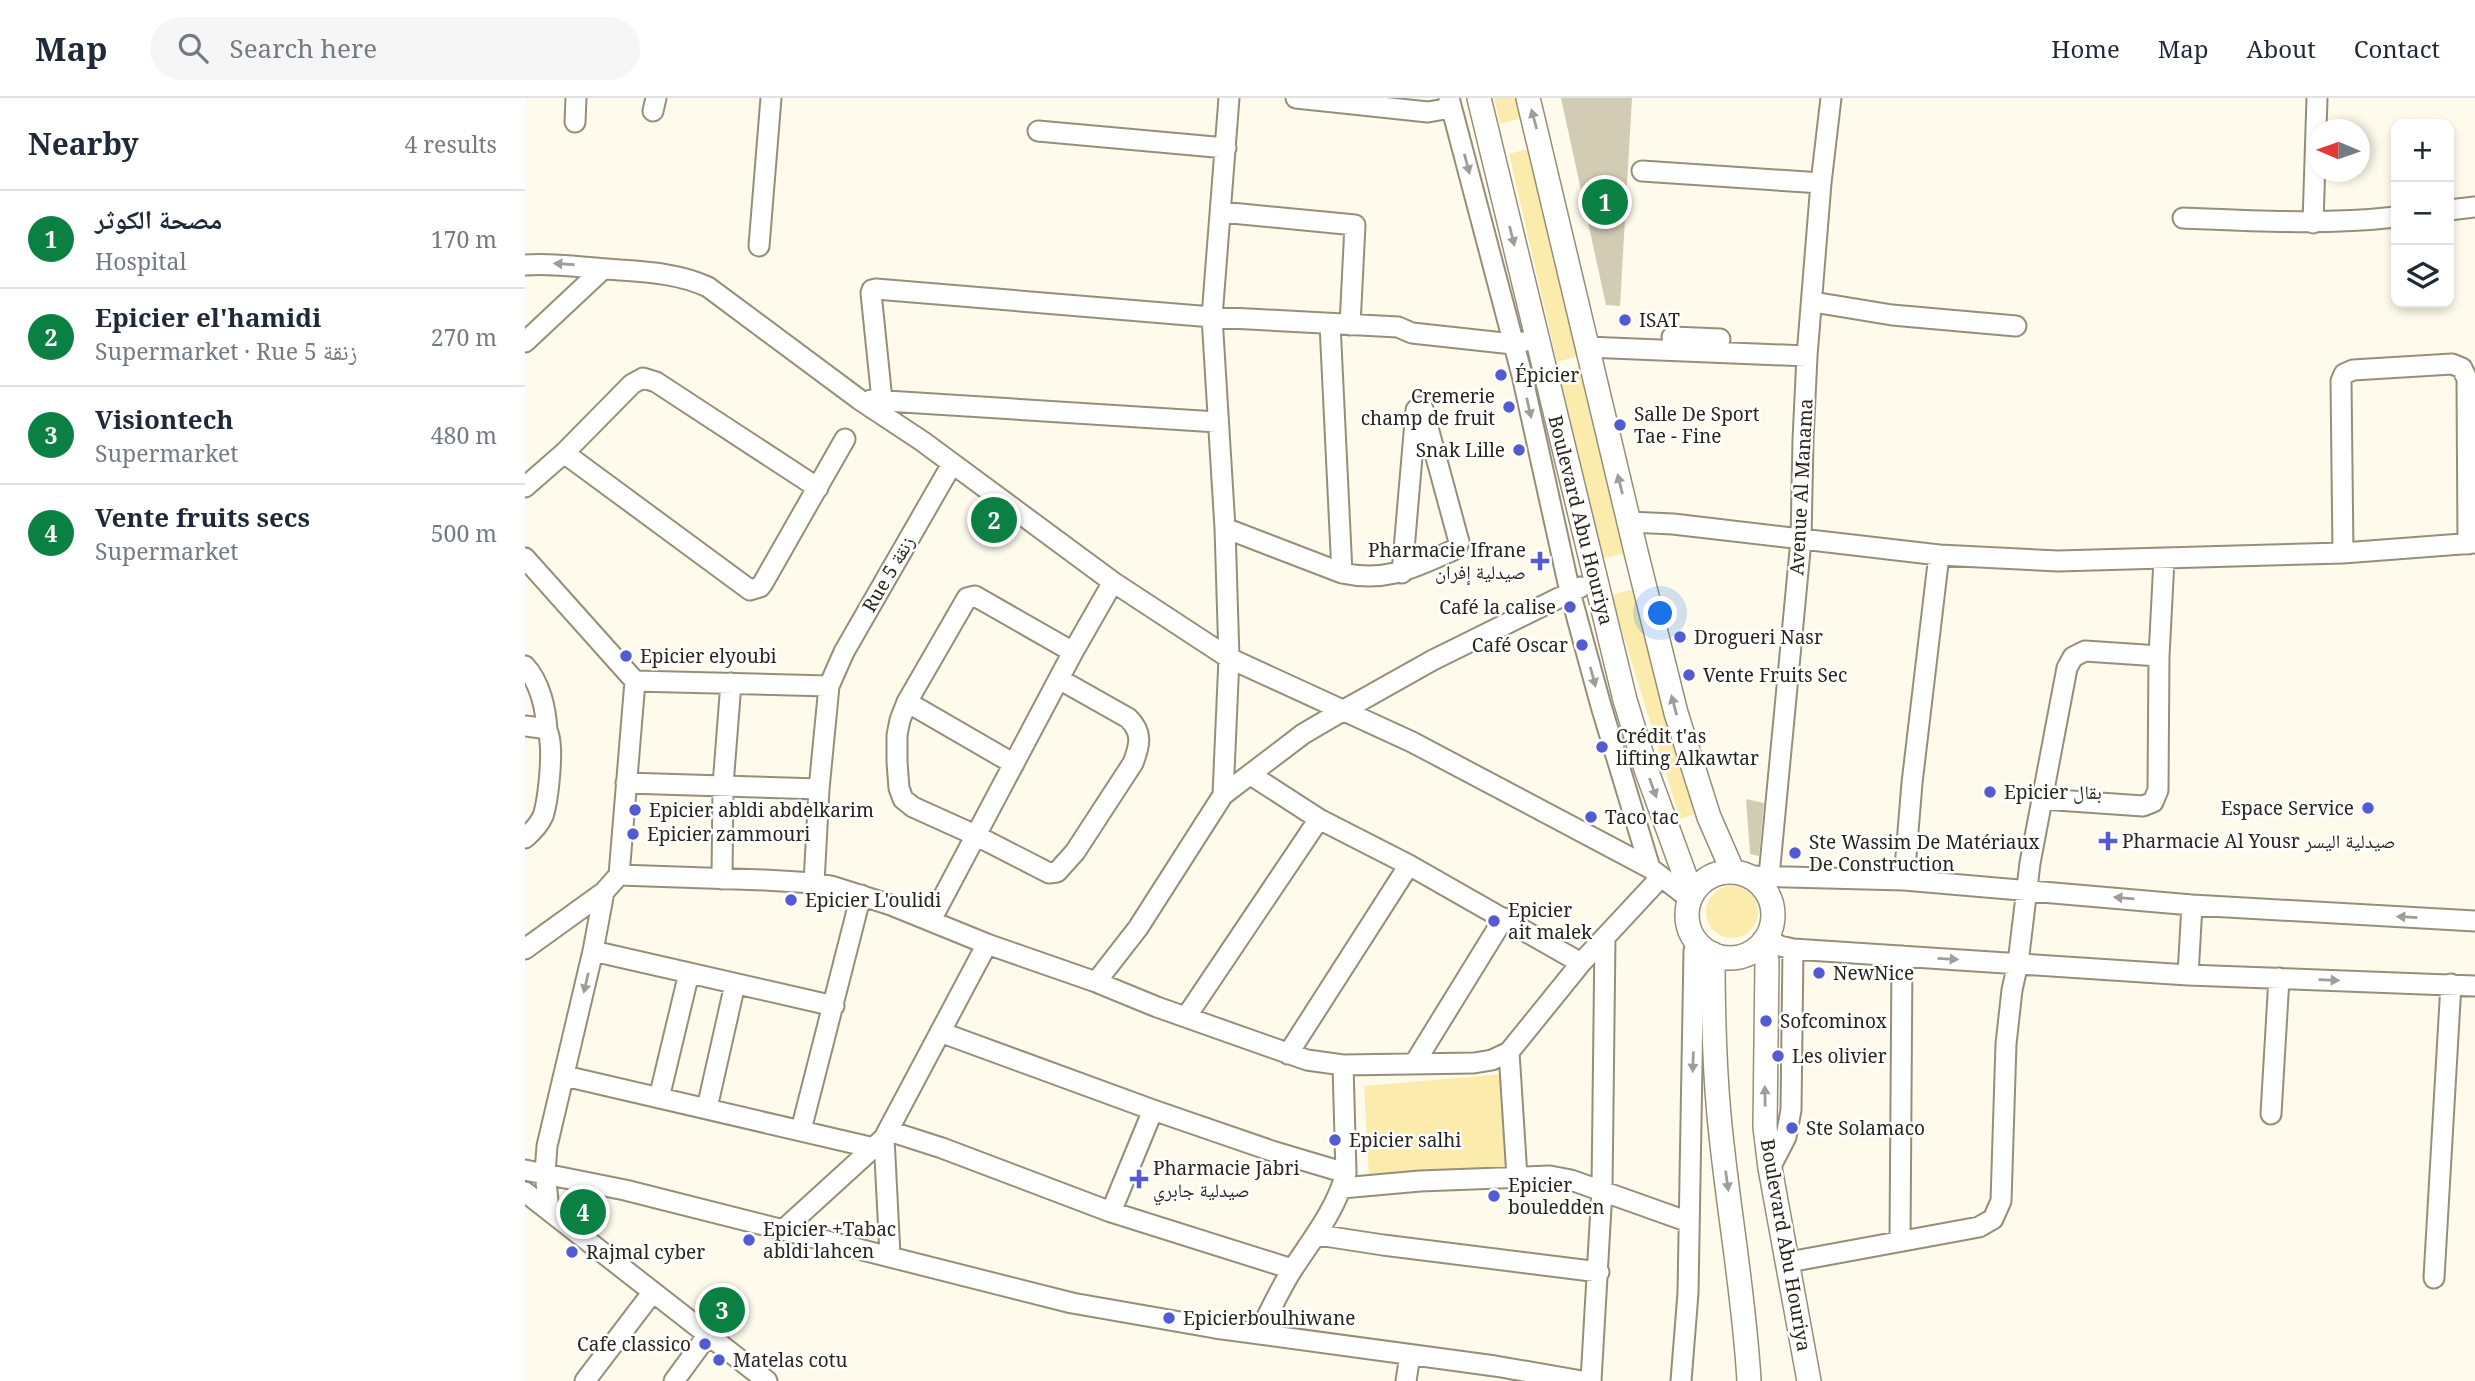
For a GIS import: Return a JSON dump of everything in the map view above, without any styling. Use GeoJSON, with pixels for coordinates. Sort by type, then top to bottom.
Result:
{"type":"FeatureCollection","features":[{"type":"Feature","properties":{"kind":"main road","name":"Boulevard Abu Houriya"},"geometry":{"type":"LineString","coordinates":[[1479,98],[1625,700],[1691,897]]}},
{"type":"Feature","properties":{"kind":"main road"},"geometry":{"type":"LineString","coordinates":[[1528,98],[1676,713],[1709,817],[1750,875],[1761,885],[1771,903],[1773,918],[1765,940],[1751,952],[1737,957],[1722,957],[1705,948],[1689,929],[1687,919],[1691,897],[1698,886],[1710,877],[1750,875]]}},
{"type":"Feature","properties":{"kind":"main road","name":"Boulevard Abu Houriya"},"geometry":{"type":"LineString","coordinates":[[1765,940],[1767,961],[1764,1087],[1770,1168],[1809,1381]]}},
{"type":"Feature","properties":{"kind":"main road"},"geometry":{"type":"LineString","coordinates":[[1705,948],[1719,1116],[1741,1283],[1749,1381]]}},
{"type":"Feature","properties":{"kind":"street"},"geometry":{"type":"LineString","coordinates":[[575,122],[576,98]]}},
{"type":"Feature","properties":{"kind":"street"},"geometry":{"type":"LineString","coordinates":[[759,246],[771,98]]}},
{"type":"Feature","properties":{"kind":"street"},"geometry":{"type":"LineString","coordinates":[[1223,795],[1229,659],[1225,528],[1212,317],[1229,98]]}},
{"type":"Feature","properties":{"kind":"street"},"geometry":{"type":"LineString","coordinates":[[1296,98],[1428,112],[1450,103],[1522,375],[1570,592],[1601,706],[1655,872]]}},
{"type":"Feature","properties":{"kind":"street","name":"Avenue Al Manama"},"geometry":{"type":"LineString","coordinates":[[1750,875],[1801,540],[1808,351],[1821,183],[1831,98]]}},
{"type":"Feature","properties":{"kind":"street"},"geometry":{"type":"LineString","coordinates":[[2313,223],[2317,98]]}},
{"type":"Feature","properties":{"kind":"street"},"geometry":{"type":"LineString","coordinates":[[1038,131],[1226,148]]}},
{"type":"Feature","properties":{"kind":"street"},"geometry":{"type":"LineString","coordinates":[[1642,171],[1821,183]]}},
{"type":"Feature","properties":{"kind":"street"},"geometry":{"type":"LineString","coordinates":[[2454,209],[2475,207]]}},
{"type":"Feature","properties":{"kind":"street"},"geometry":{"type":"LineString","coordinates":[[1221,212],[1355,225],[1340,324],[1342,573]]}},
{"type":"Feature","properties":{"kind":"street"},"geometry":{"type":"LineString","coordinates":[[2183,218],[2313,223],[2391,218]]}},
{"type":"Feature","properties":{"kind":"street"},"geometry":{"type":"LineString","coordinates":[[525,265],[553,263],[663,274],[694,280],[708,287],[1113,582],[1229,659],[1412,742],[1655,872],[1691,897]]}},
{"type":"Feature","properties":{"kind":"street"},"geometry":{"type":"LineString","coordinates":[[525,342],[603,269]]}},
{"type":"Feature","properties":{"kind":"street"},"geometry":{"type":"LineString","coordinates":[[882,401],[871,293],[876,289],[1212,317],[1398,327],[1412,322],[1511,337],[1536,330]]}},
{"type":"Feature","properties":{"kind":"street"},"geometry":{"type":"LineString","coordinates":[[1813,302],[1871,313],[2017,326]]}},
{"type":"Feature","properties":{"kind":"street"},"geometry":{"type":"LineString","coordinates":[[1672,337],[1808,351]]}},
{"type":"Feature","properties":{"kind":"street"},"geometry":{"type":"LineString","coordinates":[[1587,347],[1808,351]]}},
{"type":"Feature","properties":{"kind":"street"},"geometry":{"type":"LineString","coordinates":[[1629,522],[1673,524],[1939,555],[2058,561],[2343,553],[2472,543],[2467,379],[2462,368],[2452,364],[2353,370],[2344,374],[2341,381],[2343,553]]}},
{"type":"Feature","properties":{"kind":"street"},"geometry":{"type":"LineString","coordinates":[[525,487],[632,384],[643,378],[656,382],[818,488]]}},
{"type":"Feature","properties":{"kind":"street"},"geometry":{"type":"LineString","coordinates":[[860,400],[1217,422]]}},
{"type":"Feature","properties":{"kind":"street"},"geometry":{"type":"LineString","coordinates":[[1225,528],[1342,573],[1362,577],[1402,573],[1456,549],[1459,542],[1423,409],[1419,407],[1416,410],[1402,573]]}},
{"type":"Feature","properties":{"kind":"street"},"geometry":{"type":"LineString","coordinates":[[563,453],[750,590],[764,583],[845,439]]}},
{"type":"Feature","properties":{"kind":"street","name":"Rue 5 زنقة"},"geometry":{"type":"LineString","coordinates":[[814,883],[819,789],[829,686],[844,652],[952,464]]}},
{"type":"Feature","properties":{"kind":"street"},"geometry":{"type":"LineString","coordinates":[[1904,880],[1913,770],[1939,555]]}},
{"type":"Feature","properties":{"kind":"street"},"geometry":{"type":"LineString","coordinates":[[525,558],[635,681],[619,875],[604,892],[525,949]]}},
{"type":"Feature","properties":{"kind":"street"},"geometry":{"type":"LineString","coordinates":[[2042,800],[2143,806],[2153,802],[2158,790],[2159,656],[2164,560]]}},
{"type":"Feature","properties":{"kind":"street"},"geometry":{"type":"LineString","coordinates":[[1096,982],[1138,928],[1223,795],[1303,734],[1344,709],[1433,660],[1596,581]]}},
{"type":"Feature","properties":{"kind":"street"},"geometry":{"type":"LineString","coordinates":[[930,920],[1113,582]]}},
{"type":"Feature","properties":{"kind":"street"},"geometry":{"type":"LineString","coordinates":[[1059,679],[1136,725],[1139,749],[1133,763],[1075,852],[1057,873],[1049,873],[913,807],[901,794],[897,762],[900,720],[907,702],[967,598],[975,596],[1073,652]]}},
{"type":"Feature","properties":{"kind":"street"},"geometry":{"type":"LineString","coordinates":[[1789,1262],[1979,1227],[1993,1219],[2001,1201],[2006,1044],[2025,890],[2067,668],[2073,657],[2085,651],[2159,656]]}},
{"type":"Feature","properties":{"kind":"street"},"geometry":{"type":"LineString","coordinates":[[525,666],[539,692],[551,743],[545,807],[538,824],[525,838]]}},
{"type":"Feature","properties":{"kind":"street"},"geometry":{"type":"LineString","coordinates":[[635,681],[829,686]]}},
{"type":"Feature","properties":{"kind":"street"},"geometry":{"type":"LineString","coordinates":[[722,879],[723,785],[730,683]]}},
{"type":"Feature","properties":{"kind":"street"},"geometry":{"type":"LineString","coordinates":[[907,702],[1014,765]]}},
{"type":"Feature","properties":{"kind":"street"},"geometry":{"type":"LineString","coordinates":[[525,726],[547,731]]}},
{"type":"Feature","properties":{"kind":"street"},"geometry":{"type":"LineString","coordinates":[[1251,775],[1319,819],[1409,864],[1581,963]]}},
{"type":"Feature","properties":{"kind":"street"},"geometry":{"type":"LineString","coordinates":[[626,783],[819,789]]}},
{"type":"Feature","properties":{"kind":"street"},"geometry":{"type":"LineString","coordinates":[[1186,1017],[1319,819]]}},
{"type":"Feature","properties":{"kind":"street"},"geometry":{"type":"LineString","coordinates":[[1288,1054],[1409,864]]}},
{"type":"Feature","properties":{"kind":"street"},"geometry":{"type":"LineString","coordinates":[[619,875],[814,883],[860,895],[1288,1054],[1307,1060],[1343,1065],[1473,1063],[1492,1060],[1509,1052],[1605,937],[1655,872]]}},
{"type":"Feature","properties":{"kind":"street"},"geometry":{"type":"LineString","coordinates":[[1750,875],[1904,880],[2192,905],[2475,921]]}},
{"type":"Feature","properties":{"kind":"street"},"geometry":{"type":"LineString","coordinates":[[549,1210],[535,1171],[547,1146],[565,1076],[604,892]]}},
{"type":"Feature","properties":{"kind":"street"},"geometry":{"type":"LineString","coordinates":[[801,1130],[860,895]]}},
{"type":"Feature","properties":{"kind":"street"},"geometry":{"type":"LineString","coordinates":[[2188,975],[2192,905]]}},
{"type":"Feature","properties":{"kind":"street"},"geometry":{"type":"LineString","coordinates":[[1414,1064],[1504,918]]}},
{"type":"Feature","properties":{"kind":"street"},"geometry":{"type":"LineString","coordinates":[[1591,1381],[1602,1191],[1605,937]]}},
{"type":"Feature","properties":{"kind":"street"},"geometry":{"type":"LineString","coordinates":[[1765,940],[1793,949],[1902,957],[2018,962],[2188,975],[2475,986]]}},
{"type":"Feature","properties":{"kind":"street"},"geometry":{"type":"LineString","coordinates":[[783,1230],[883,1139],[987,944]]}},
{"type":"Feature","properties":{"kind":"street"},"geometry":{"type":"LineString","coordinates":[[1681,1381],[1688,1293],[1695,951],[1705,948]]}},
{"type":"Feature","properties":{"kind":"street"},"geometry":{"type":"LineString","coordinates":[[1770,1168],[1786,1137],[1791,1110],[1793,949]]}},
{"type":"Feature","properties":{"kind":"street"},"geometry":{"type":"LineString","coordinates":[[593,951],[834,1006]]}},
{"type":"Feature","properties":{"kind":"street"},"geometry":{"type":"LineString","coordinates":[[1900,1240],[1902,957]]}},
{"type":"Feature","properties":{"kind":"street"},"geometry":{"type":"LineString","coordinates":[[659,1098],[689,973]]}},
{"type":"Feature","properties":{"kind":"street"},"geometry":{"type":"LineString","coordinates":[[2271,1114],[2279,978]]}},
{"type":"Feature","properties":{"kind":"street"},"geometry":{"type":"LineString","coordinates":[[707,1108],[735,984]]}},
{"type":"Feature","properties":{"kind":"street"},"geometry":{"type":"LineString","coordinates":[[2434,1278],[2451,984]]}},
{"type":"Feature","properties":{"kind":"street"},"geometry":{"type":"LineString","coordinates":[[940,1032],[1272,1151],[1344,1181],[1550,1176],[1689,1222]]}},
{"type":"Feature","properties":{"kind":"street"},"geometry":{"type":"LineString","coordinates":[[1509,1052],[1517,1177]]}},
{"type":"Feature","properties":{"kind":"street"},"geometry":{"type":"LineString","coordinates":[[1258,1334],[1292,1269],[1318,1235],[1344,1181],[1343,1065]]}},
{"type":"Feature","properties":{"kind":"street"},"geometry":{"type":"LineString","coordinates":[[565,1076],[801,1130],[943,1148],[1111,1212],[1292,1269]]}},
{"type":"Feature","properties":{"kind":"street"},"geometry":{"type":"LineString","coordinates":[[1111,1212],[1153,1110]]}},
{"type":"Feature","properties":{"kind":"street"},"geometry":{"type":"LineString","coordinates":[[883,1139],[890,1255]]}},
{"type":"Feature","properties":{"kind":"street"},"geometry":{"type":"LineString","coordinates":[[535,1171],[625,1189],[1072,1303],[1258,1334],[1581,1381]]}},
{"type":"Feature","properties":{"kind":"street"},"geometry":{"type":"LineString","coordinates":[[525,1192],[767,1381]]}},
{"type":"Feature","properties":{"kind":"street"},"geometry":{"type":"LineString","coordinates":[[1318,1235],[1599,1272]]}},
{"type":"Feature","properties":{"kind":"street"},"geometry":{"type":"LineString","coordinates":[[585,1381],[652,1293]]}},
{"type":"Feature","properties":{"kind":"street"},"geometry":{"type":"LineString","coordinates":[[674,1381],[707,1336]]}},
{"type":"Feature","properties":{"kind":"street"},"geometry":{"type":"LineString","coordinates":[[1406,1381],[1411,1355]]}},
{"type":"Feature","properties":{"kind":"shaded area"},"geometry":{"type":"Polygon","coordinates":[[[1494,98],[1518,98],[1523,118],[1500,124],[1494,98]]]}},
{"type":"Feature","properties":{"kind":"shaded area"},"geometry":{"type":"Polygon","coordinates":[[[1531,148],[1579,356],[1557,362],[1509,154],[1531,148]]]}},
{"type":"Feature","properties":{"kind":"shaded area"},"geometry":{"type":"Polygon","coordinates":[[[1582,366],[1625,553],[1602,559],[1559,372],[1582,366]]]}},
{"type":"Feature","properties":{"kind":"shaded area"},"geometry":{"type":"Polygon","coordinates":[[[1634,589],[1698,813],[1680,819],[1611,595],[1634,589]]]}},
{"type":"Feature","properties":{"kind":"shaded area"},"geometry":{"type":"Polygon","coordinates":[[[1732,886],[1742,888],[1750,894],[1756,902],[1756,922],[1750,930],[1742,936],[1732,938],[1722,936],[1714,930],[1708,922],[1706,912],[1708,902],[1714,894],[1722,888],[1732,886]]]}},
{"type":"Feature","properties":{"kind":"shaded area"},"geometry":{"type":"Polygon","coordinates":[[[1503,1074],[1511,1171],[1369,1176],[1364,1086],[1503,1074]]]}},
{"type":"Feature","properties":{"kind":"building"},"geometry":{"type":"Polygon","coordinates":[[[1561,98],[1632,98],[1620,306],[1606,305],[1561,98]]]}},
{"type":"Feature","properties":{"kind":"building"},"geometry":{"type":"Polygon","coordinates":[[[1746,799],[1764,803],[1759,856],[1750,854],[1746,799]]]}},
{"type":"Feature","properties":{"kind":"place","name":"مصحة الكوثر"},"geometry":{"type":"Point","coordinates":[1605,202]}},
{"type":"Feature","properties":{"kind":"place","name":"ISAT"},"geometry":{"type":"Point","coordinates":[1625,320]}},
{"type":"Feature","properties":{"kind":"place","name":"Épicier"},"geometry":{"type":"Point","coordinates":[1501,375]}},
{"type":"Feature","properties":{"kind":"place","name":"Cremerie champ de fruit"},"geometry":{"type":"Point","coordinates":[1509,407]}},
{"type":"Feature","properties":{"kind":"place","name":"Salle De Sport Tae - Fine"},"geometry":{"type":"Point","coordinates":[1620,425]}},
{"type":"Feature","properties":{"kind":"place","name":"Snak Lille"},"geometry":{"type":"Point","coordinates":[1519,450]}},
{"type":"Feature","properties":{"kind":"place","name":"Epicier el'hamidi"},"geometry":{"type":"Point","coordinates":[994,520]}},
{"type":"Feature","properties":{"kind":"place","name":"Pharmacie Ifrane صيدلية إفران"},"geometry":{"type":"Point","coordinates":[1540,561]}},
{"type":"Feature","properties":{"kind":"place","name":"Café la calise"},"geometry":{"type":"Point","coordinates":[1570,607]}},
{"type":"Feature","properties":{"kind":"place","name":"Drogueri Nasr"},"geometry":{"type":"Point","coordinates":[1680,637]}},
{"type":"Feature","properties":{"kind":"place","name":"Café Oscar"},"geometry":{"type":"Point","coordinates":[1582,645]}},
{"type":"Feature","properties":{"kind":"place","name":"Epicier elyoubi"},"geometry":{"type":"Point","coordinates":[626,656]}},
{"type":"Feature","properties":{"kind":"place","name":"Vente Fruits Sec"},"geometry":{"type":"Point","coordinates":[1689,675]}},
{"type":"Feature","properties":{"kind":"place","name":"Crédit t'as lifting Alkawtar"},"geometry":{"type":"Point","coordinates":[1602,747]}},
{"type":"Feature","properties":{"kind":"place","name":"Epicier بقال"},"geometry":{"type":"Point","coordinates":[1990,792]}},
{"type":"Feature","properties":{"kind":"place","name":"Espace Service"},"geometry":{"type":"Point","coordinates":[2368,808]}},
{"type":"Feature","properties":{"kind":"place","name":"Epicier abldi abdelkarim"},"geometry":{"type":"Point","coordinates":[635,810]}},
{"type":"Feature","properties":{"kind":"place","name":"Taco tac"},"geometry":{"type":"Point","coordinates":[1591,817]}},
{"type":"Feature","properties":{"kind":"place","name":"Epicier zammouri"},"geometry":{"type":"Point","coordinates":[633,834]}},
{"type":"Feature","properties":{"kind":"place","name":"Pharmacie Al Yousr صيدلية اليسر"},"geometry":{"type":"Point","coordinates":[2108,841]}},
{"type":"Feature","properties":{"kind":"place","name":"Ste Wassim De Matériaux De Construction"},"geometry":{"type":"Point","coordinates":[1795,853]}},
{"type":"Feature","properties":{"kind":"place","name":"Epicier L'oulidi"},"geometry":{"type":"Point","coordinates":[791,900]}},
{"type":"Feature","properties":{"kind":"place","name":"Epicier ait malek"},"geometry":{"type":"Point","coordinates":[1494,921]}},
{"type":"Feature","properties":{"kind":"place","name":"NewNice"},"geometry":{"type":"Point","coordinates":[1819,973]}},
{"type":"Feature","properties":{"kind":"place","name":"Sofcominox"},"geometry":{"type":"Point","coordinates":[1766,1021]}},
{"type":"Feature","properties":{"kind":"place","name":"Les olivier"},"geometry":{"type":"Point","coordinates":[1778,1056]}},
{"type":"Feature","properties":{"kind":"place","name":"Ste Solamaco"},"geometry":{"type":"Point","coordinates":[1792,1128]}},
{"type":"Feature","properties":{"kind":"place","name":"Epicier salhi"},"geometry":{"type":"Point","coordinates":[1335,1140]}},
{"type":"Feature","properties":{"kind":"place","name":"Pharmacie Jabri صيدلية جابري"},"geometry":{"type":"Point","coordinates":[1139,1179]}},
{"type":"Feature","properties":{"kind":"place","name":"Epicier bouledden"},"geometry":{"type":"Point","coordinates":[1494,1196]}},
{"type":"Feature","properties":{"kind":"place","name":"Vente fruits secs"},"geometry":{"type":"Point","coordinates":[583,1212]}},
{"type":"Feature","properties":{"kind":"place","name":"Epicier +Tabac abldi lahcen"},"geometry":{"type":"Point","coordinates":[749,1240]}},
{"type":"Feature","properties":{"kind":"place","name":"Rajmal cyber"},"geometry":{"type":"Point","coordinates":[572,1252]}},
{"type":"Feature","properties":{"kind":"place","name":"Visiontech"},"geometry":{"type":"Point","coordinates":[722,1310]}},
{"type":"Feature","properties":{"kind":"place","name":"Epicierboulhiwane"},"geometry":{"type":"Point","coordinates":[1169,1318]}},
{"type":"Feature","properties":{"kind":"place","name":"Cafe classico"},"geometry":{"type":"Point","coordinates":[705,1344]}},
{"type":"Feature","properties":{"kind":"place","name":"Matelas cotu"},"geometry":{"type":"Point","coordinates":[719,1360]}}]}
